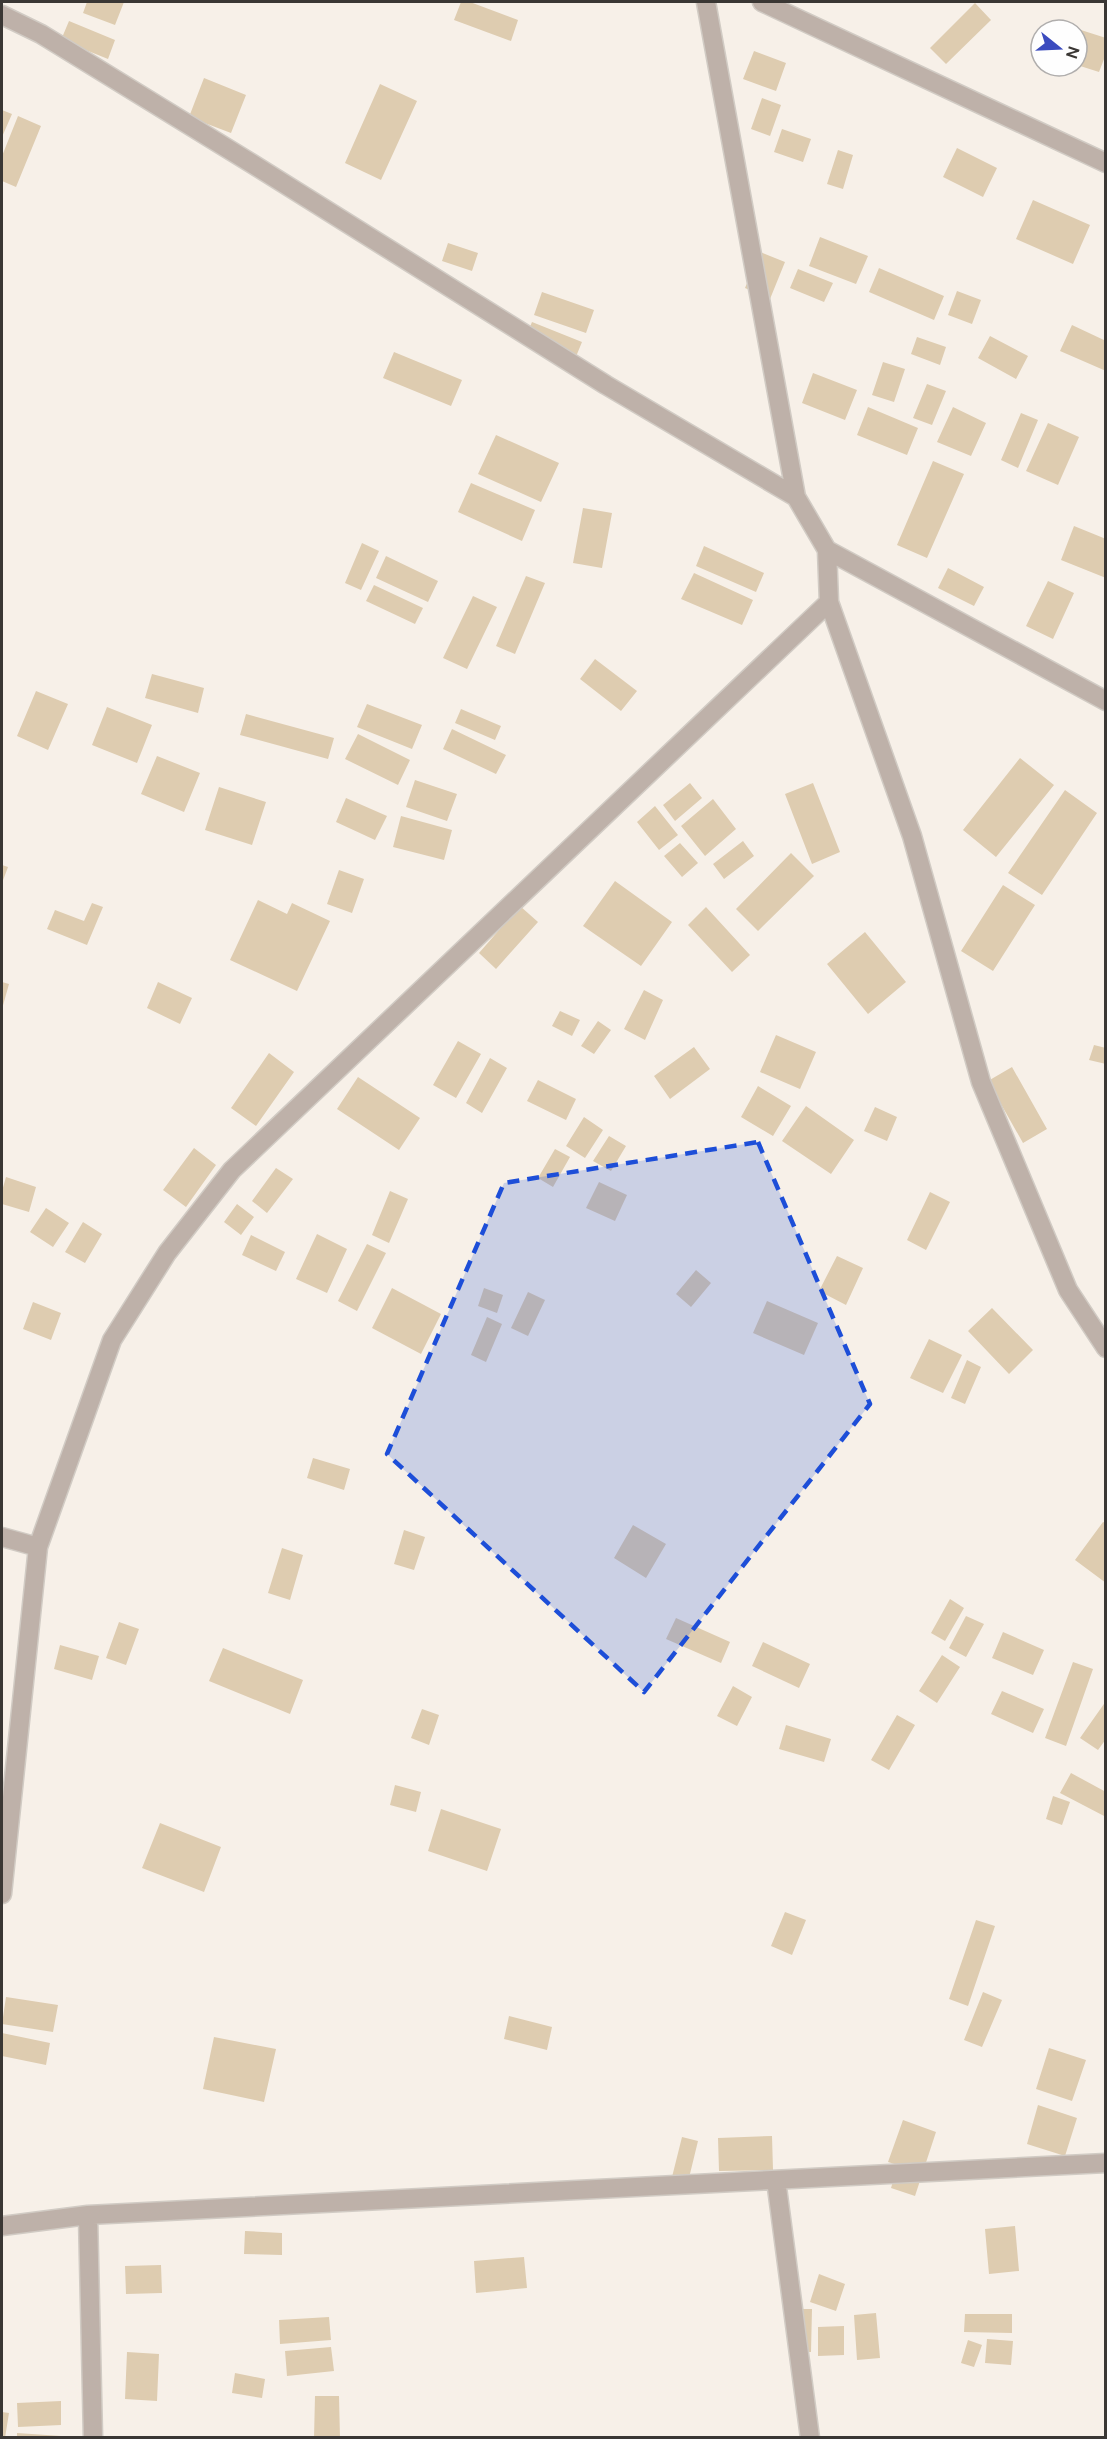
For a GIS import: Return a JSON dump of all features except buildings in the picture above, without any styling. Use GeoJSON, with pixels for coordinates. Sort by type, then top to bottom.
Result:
{"type":"FeatureCollection","features":[{"type":"Feature","properties":{"kind":"street"},"geometry":{"type":"LineString","coordinates":[[706,2],[796,497],[827,550],[829,602],[912,836],[981,1082],[1068,1290],[1106,1348]]}},
{"type":"Feature","properties":{"kind":"street"},"geometry":{"type":"LineString","coordinates":[[762,2],[1106,163]]}},
{"type":"Feature","properties":{"kind":"street"},"geometry":{"type":"LineString","coordinates":[[2,15],[40,34],[606,385],[796,497]]}},
{"type":"Feature","properties":{"kind":"street"},"geometry":{"type":"LineString","coordinates":[[827,550],[1106,701]]}},
{"type":"Feature","properties":{"kind":"street"},"geometry":{"type":"LineString","coordinates":[[2,1894],[38,1547],[112,1341],[167,1253],[232,1170],[829,602]]}},
{"type":"Feature","properties":{"kind":"street"},"geometry":{"type":"LineString","coordinates":[[2,1537],[38,1547]]}},
{"type":"Feature","properties":{"kind":"street"},"geometry":{"type":"LineString","coordinates":[[2,2226],[88,2216],[1106,2163]]}},
{"type":"Feature","properties":{"kind":"street"},"geometry":{"type":"LineString","coordinates":[[776,2180],[810,2438]]}},
{"type":"Feature","properties":{"kind":"street"},"geometry":{"type":"LineString","coordinates":[[88,2216],[93,2438]]}},
{"type":"Feature","properties":{"kind":"highlighted area"},"geometry":{"type":"Polygon","coordinates":[[[758,1142],[870,1404],[644,1692],[387,1454],[504,1183],[758,1142]]]}}]}
